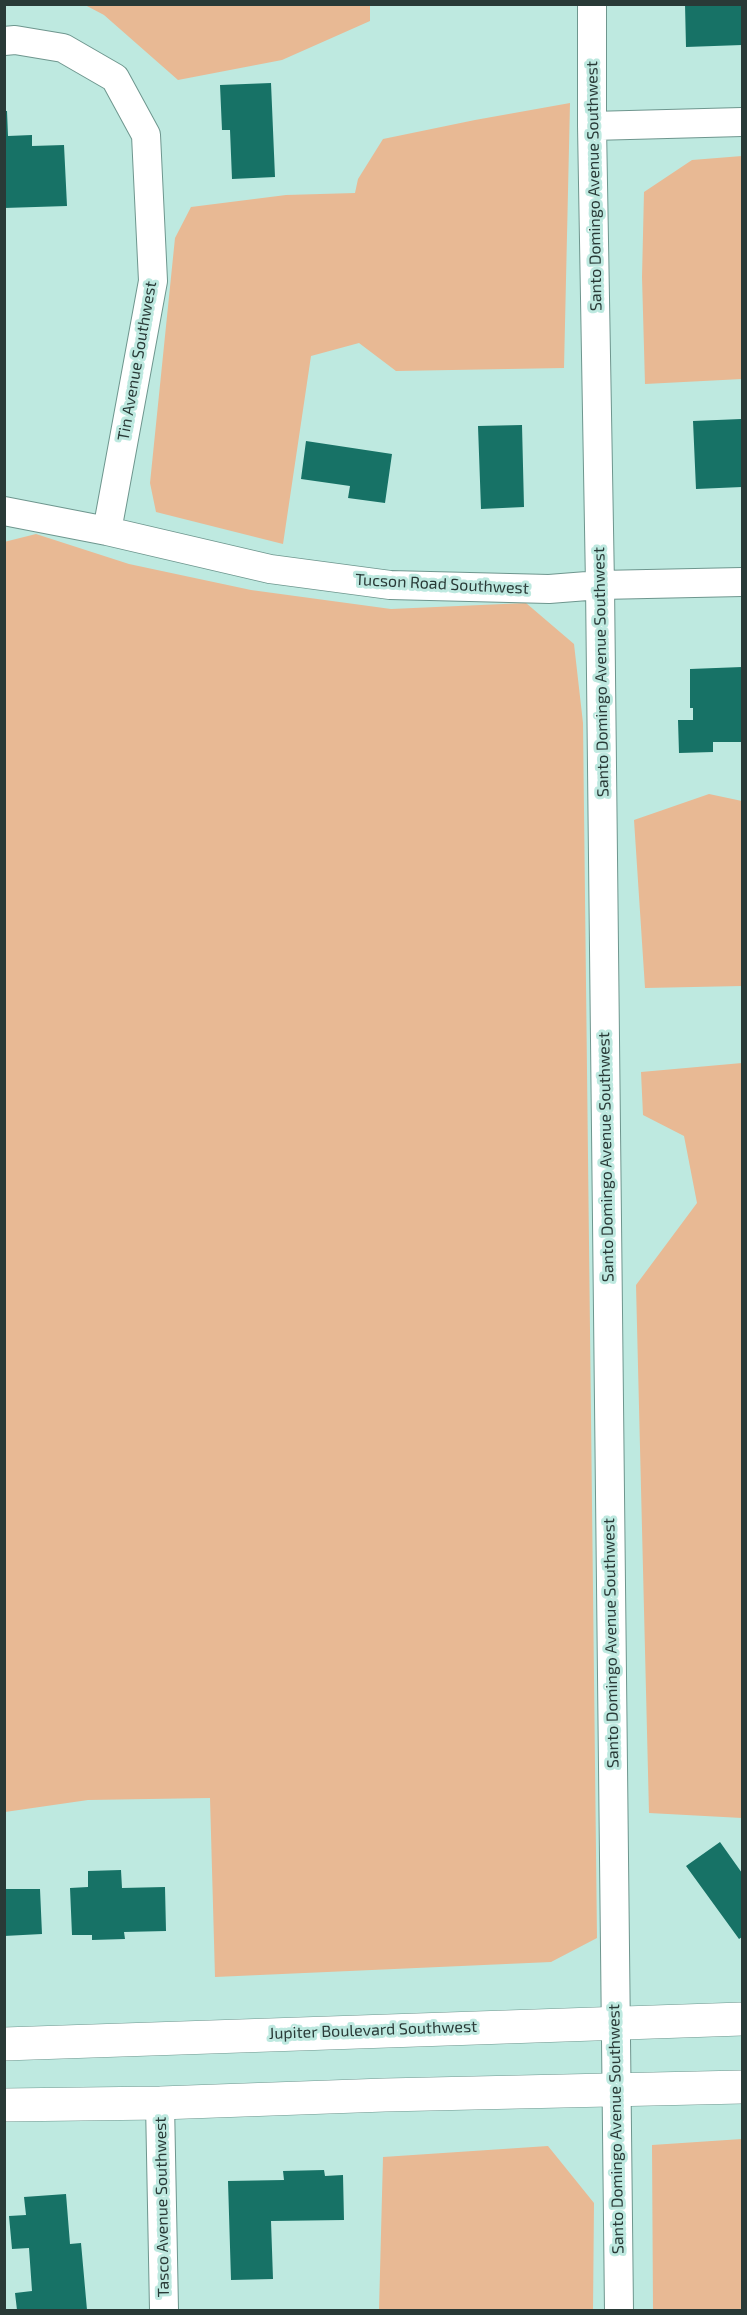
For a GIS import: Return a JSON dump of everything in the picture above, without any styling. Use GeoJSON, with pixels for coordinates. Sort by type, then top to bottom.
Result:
{"type":"FeatureCollection","features":[{"type":"Feature","properties":{"kind":"street","name":"Santo Domingo Avenue Southwest"},"geometry":{"type":"LineString","coordinates":[[592,4],[619,2310]]}},
{"type":"Feature","properties":{"kind":"street","name":"Tin Avenue Southwest"},"geometry":{"type":"LineString","coordinates":[[4,41],[15,40],[63,48],[115,78],[146,135],[153,281],[107,531]]}},
{"type":"Feature","properties":{"kind":"street"},"geometry":{"type":"LineString","coordinates":[[592,126],[742,122]]}},
{"type":"Feature","properties":{"kind":"street","name":"Tucson Road Southwest"},"geometry":{"type":"LineString","coordinates":[[4,511],[107,531],[270,569],[390,585],[549,589],[600,585],[742,582]]}},
{"type":"Feature","properties":{"kind":"street","name":"Jupiter Boulevard Southwest"},"geometry":{"type":"LineString","coordinates":[[4,2044],[742,2019]]}},
{"type":"Feature","properties":{"kind":"street"},"geometry":{"type":"LineString","coordinates":[[4,2105],[160,2103],[742,2087]]}},
{"type":"Feature","properties":{"kind":"street","name":"Tasco Avenue Southwest"},"geometry":{"type":"LineString","coordinates":[[160,2103],[164,2310]]}},
{"type":"Feature","properties":{"kind":"shaded area"},"geometry":{"type":"Polygon","coordinates":[[[85,5],[370,5],[370,21],[282,60],[178,80],[104,15],[85,5]]]}},
{"type":"Feature","properties":{"kind":"shaded area"},"geometry":{"type":"Polygon","coordinates":[[[570,103],[564,368],[396,371],[359,343],[311,356],[283,544],[156,512],[150,483],[175,238],[191,207],[286,195],[355,193],[358,179],[383,139],[570,103]]]}},
{"type":"Feature","properties":{"kind":"shaded area"},"geometry":{"type":"Polygon","coordinates":[[[742,156],[742,379],[645,384],[642,277],[644,192],[692,160],[742,156]]]}},
{"type":"Feature","properties":{"kind":"shaded area"},"geometry":{"type":"Polygon","coordinates":[[[36,534],[129,564],[251,590],[391,609],[526,603],[574,644],[583,723],[597,1938],[551,1962],[215,1977],[210,1798],[88,1800],[5,1812],[4,542],[36,534]]]}},
{"type":"Feature","properties":{"kind":"shaded area"},"geometry":{"type":"Polygon","coordinates":[[[709,794],[742,801],[742,986],[645,988],[634,820],[709,794]]]}},
{"type":"Feature","properties":{"kind":"shaded area"},"geometry":{"type":"Polygon","coordinates":[[[742,1063],[742,1818],[649,1813],[636,1285],[697,1203],[684,1136],[643,1115],[641,1072],[742,1063]]]}},
{"type":"Feature","properties":{"kind":"shaded area"},"geometry":{"type":"Polygon","coordinates":[[[742,2139],[742,2310],[653,2310],[652,2145],[742,2139]]]}},
{"type":"Feature","properties":{"kind":"shaded area"},"geometry":{"type":"Polygon","coordinates":[[[548,2146],[594,2203],[593,2310],[379,2310],[383,2157],[548,2146]]]}},
{"type":"Feature","properties":{"kind":"building"},"geometry":{"type":"Polygon","coordinates":[[[685,4],[742,4],[742,45],[686,47],[685,4]]]}},
{"type":"Feature","properties":{"kind":"building"},"geometry":{"type":"Polygon","coordinates":[[[271,83],[275,177],[232,179],[230,130],[222,130],[220,85],[271,83]]]}},
{"type":"Feature","properties":{"kind":"building"},"geometry":{"type":"Polygon","coordinates":[[[4,111],[7,111],[8,136],[32,135],[32,146],[64,145],[67,206],[4,208],[4,111]]]}},
{"type":"Feature","properties":{"kind":"building"},"geometry":{"type":"Polygon","coordinates":[[[741,419],[742,487],[696,489],[693,421],[741,419]]]}},
{"type":"Feature","properties":{"kind":"building"},"geometry":{"type":"Polygon","coordinates":[[[522,425],[524,507],[481,509],[478,426],[522,425]]]}},
{"type":"Feature","properties":{"kind":"building"},"geometry":{"type":"Polygon","coordinates":[[[306,441],[392,454],[385,503],[348,498],[350,486],[301,479],[306,441]]]}},
{"type":"Feature","properties":{"kind":"building"},"geometry":{"type":"Polygon","coordinates":[[[742,667],[742,742],[713,742],[713,752],[679,753],[678,720],[693,720],[693,708],[690,708],[690,669],[742,667]]]}},
{"type":"Feature","properties":{"kind":"building"},"geometry":{"type":"Polygon","coordinates":[[[720,1842],[742,1873],[742,1937],[739,1939],[686,1866],[720,1842]]]}},
{"type":"Feature","properties":{"kind":"building"},"geometry":{"type":"Polygon","coordinates":[[[121,1870],[122,1888],[165,1887],[166,1931],[124,1932],[125,1939],[92,1940],[92,1935],[72,1935],[70,1888],[88,1887],[88,1871],[121,1870]]]}},
{"type":"Feature","properties":{"kind":"building"},"geometry":{"type":"Polygon","coordinates":[[[4,1889],[40,1889],[42,1934],[4,1936],[4,1889]]]}},
{"type":"Feature","properties":{"kind":"building"},"geometry":{"type":"Polygon","coordinates":[[[324,2170],[325,2176],[343,2175],[344,2220],[271,2221],[273,2279],[231,2280],[228,2181],[284,2180],[283,2171],[324,2170]]]}},
{"type":"Feature","properties":{"kind":"building"},"geometry":{"type":"Polygon","coordinates":[[[66,2194],[70,2244],[81,2243],[87,2310],[17,2310],[15,2293],[32,2291],[29,2248],[12,2249],[9,2216],[26,2215],[24,2197],[66,2194]]]}}]}
